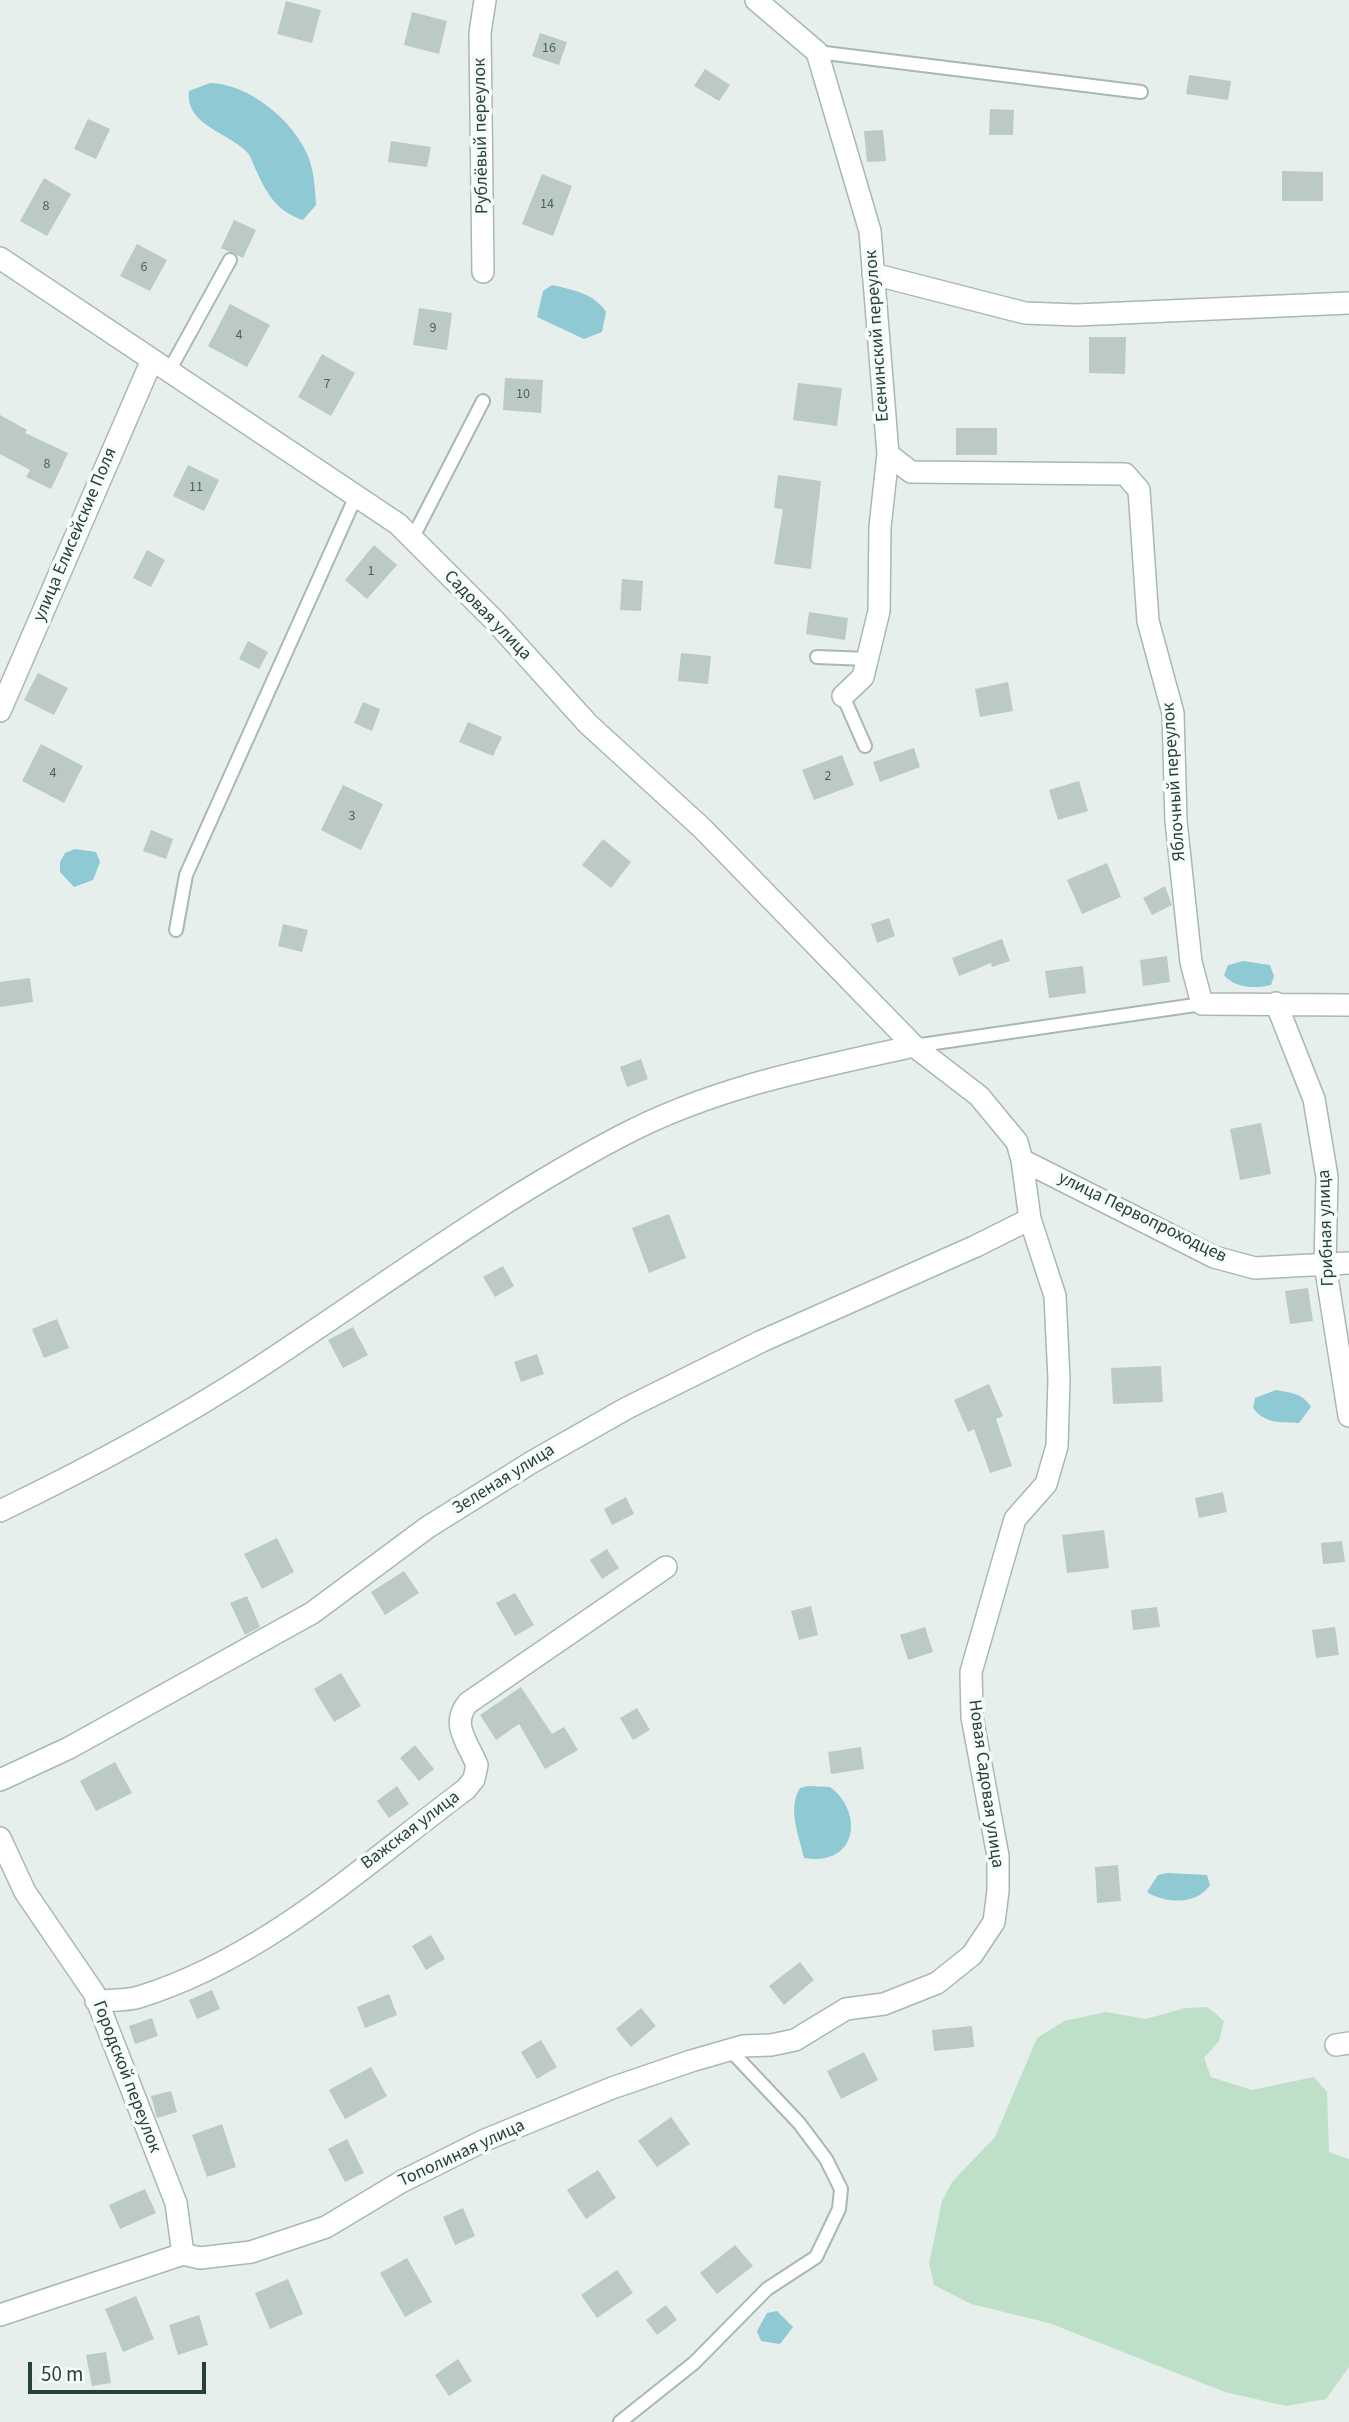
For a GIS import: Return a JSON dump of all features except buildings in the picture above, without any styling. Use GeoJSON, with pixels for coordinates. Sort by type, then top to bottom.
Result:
{"type":"FeatureCollection","features":[{"type":"Feature","properties":{"kind":"street","name":"Рублёвый переулок"},"geometry":{"type":"LineString","coordinates":[[484,272],[480,33],[485,0]]}},
{"type":"Feature","properties":{"kind":"street"},"geometry":{"type":"LineString","coordinates":[[757,0],[817,52]]}},
{"type":"Feature","properties":{"kind":"street","name":"Есенинский переулок"},"geometry":{"type":"LineString","coordinates":[[817,52],[870,231],[888,454],[880,527],[878,611],[863,677],[843,696]]}},
{"type":"Feature","properties":{"kind":"street","name":"Садовая улица"},"geometry":{"type":"LineString","coordinates":[[0,258],[398,524],[495,621],[588,724],[702,828],[914,1046]]}},
{"type":"Feature","properties":{"kind":"street"},"geometry":{"type":"LineString","coordinates":[[873,274],[1025,313],[1077,315],[1349,303]]}},
{"type":"Feature","properties":{"kind":"street","name":"улица Елисейские Поля"},"geometry":{"type":"LineString","coordinates":[[0,711],[161,365]]}},
{"type":"Feature","properties":{"kind":"street","name":"Яблочный переулок"},"geometry":{"type":"LineString","coordinates":[[888,454],[911,471],[1125,474],[1139,490],[1148,621],[1173,713],[1178,834],[1191,962],[1202,1004]]}},
{"type":"Feature","properties":{"kind":"street","name":"Грибная улица"},"geometry":{"type":"LineString","coordinates":[[1276,1003],[1314,1099],[1327,1177],[1325,1264],[1349,1416]]}},
{"type":"Feature","properties":{"kind":"street"},"geometry":{"type":"LineString","coordinates":[[1202,1004],[1349,1005]]}},
{"type":"Feature","properties":{"kind":"street"},"geometry":{"type":"LineString","coordinates":[[0,1511],[254,1371],[355,1301],[501,1207],[622,1135],[754,1082],[914,1046]]}},
{"type":"Feature","properties":{"kind":"street","name":"Новая Садовая улица"},"geometry":{"type":"LineString","coordinates":[[737,2048],[795,2040],[846,2009],[884,2004],[937,1983],[972,1955],[994,1922],[998,1891],[998,1856],[972,1717],[971,1672],[1015,1519],[1046,1484],[1057,1446],[1059,1379],[1055,1296],[1030,1219],[1017,1142],[979,1096],[914,1046]]}},
{"type":"Feature","properties":{"kind":"street","name":"улица Первопроходцев"},"geometry":{"type":"LineString","coordinates":[[1022,1160],[1214,1256],[1255,1268],[1349,1263]]}},
{"type":"Feature","properties":{"kind":"street","name":"Зеленая улица"},"geometry":{"type":"LineString","coordinates":[[0,1780],[69,1748],[312,1613],[428,1527],[532,1462],[627,1408],[762,1341],[976,1247],[1030,1219]]}},
{"type":"Feature","properties":{"kind":"street","name":"Важская улица"},"geometry":{"type":"LineString","coordinates":[[96,2001],[136,1998],[193,1976],[281,1928],[466,1789],[474,1779],[477,1765],[458,1726],[461,1711],[468,1703],[666,1567]]}},
{"type":"Feature","properties":{"kind":"street","name":"Городской переулок"},"geometry":{"type":"LineString","coordinates":[[0,1838],[25,1892],[96,2001],[176,2203],[183,2254]]}},
{"type":"Feature","properties":{"kind":"street","name":"Тополиная улица"},"geometry":{"type":"LineString","coordinates":[[183,2254],[200,2258],[251,2252],[326,2227],[401,2182],[485,2140],[612,2088],[737,2048]]}},
{"type":"Feature","properties":{"kind":"street"},"geometry":{"type":"LineString","coordinates":[[0,2315],[183,2254]]}},
{"type":"Feature","properties":{"kind":"lane"},"geometry":{"type":"LineString","coordinates":[[817,52],[1141,92]]}},
{"type":"Feature","properties":{"kind":"lane"},"geometry":{"type":"LineString","coordinates":[[161,365],[230,260]]}},
{"type":"Feature","properties":{"kind":"lane"},"geometry":{"type":"LineString","coordinates":[[412,539],[482,401]]}},
{"type":"Feature","properties":{"kind":"lane"},"geometry":{"type":"LineString","coordinates":[[176,930],[186,875],[356,496]]}},
{"type":"Feature","properties":{"kind":"lane"},"geometry":{"type":"LineString","coordinates":[[817,657],[867,659]]}},
{"type":"Feature","properties":{"kind":"lane"},"geometry":{"type":"LineString","coordinates":[[843,696],[864,746]]}},
{"type":"Feature","properties":{"kind":"lane"},"geometry":{"type":"LineString","coordinates":[[914,1046],[1202,1004]]}},
{"type":"Feature","properties":{"kind":"lane"},"geometry":{"type":"LineString","coordinates":[[620,2422],[694,2363],[767,2289],[816,2257],[839,2209],[841,2189],[826,2160],[737,2048]]}},
{"type":"Feature","properties":{"kind":"green space"},"geometry":{"type":"Polygon","coordinates":[[[1208,2007],[1224,2021],[1219,2041],[1204,2058],[1211,2077],[1252,2090],[1314,2077],[1327,2092],[1329,2152],[1349,2159],[1349,2367],[1326,2399],[1286,2406],[1225,2392],[1049,2323],[971,2304],[934,2285],[929,2264],[942,2201],[952,2182],[995,2137],[1037,2038],[1064,2021],[1106,2012],[1146,2019],[1185,2008],[1208,2007]]]}},
{"type":"Feature","properties":{"kind":"water"},"geometry":{"type":"Polygon","coordinates":[[[210,83],[240,90],[268,106],[281,117],[301,143],[312,168],[316,205],[303,220],[294,217],[274,201],[246,151],[208,126],[193,112],[189,91],[210,83]]]}},
{"type":"Feature","properties":{"kind":"water"},"geometry":{"type":"Polygon","coordinates":[[[552,285],[582,293],[595,300],[606,312],[602,332],[584,339],[537,317],[543,291],[552,285]]]}},
{"type":"Feature","properties":{"kind":"water"},"geometry":{"type":"Polygon","coordinates":[[[75,849],[96,852],[100,862],[93,880],[74,887],[60,872],[60,862],[65,853],[75,849]]]}},
{"type":"Feature","properties":{"kind":"water"},"geometry":{"type":"Polygon","coordinates":[[[1243,961],[1270,965],[1274,976],[1271,985],[1246,986],[1233,983],[1224,975],[1228,965],[1243,961]]]}},
{"type":"Feature","properties":{"kind":"water"},"geometry":{"type":"Polygon","coordinates":[[[1276,1390],[1300,1396],[1308,1402],[1311,1407],[1299,1423],[1268,1420],[1253,1408],[1255,1398],[1276,1390]]]}},
{"type":"Feature","properties":{"kind":"water"},"geometry":{"type":"Polygon","coordinates":[[[830,1787],[848,1810],[851,1823],[845,1846],[836,1854],[822,1859],[804,1858],[795,1822],[796,1796],[800,1788],[830,1787]]]}},
{"type":"Feature","properties":{"kind":"water"},"geometry":{"type":"Polygon","coordinates":[[[1158,1875],[1207,1875],[1210,1885],[1197,1896],[1181,1900],[1163,1899],[1147,1892],[1158,1875]]]}},
{"type":"Feature","properties":{"kind":"water"},"geometry":{"type":"Polygon","coordinates":[[[777,2311],[793,2327],[780,2344],[761,2341],[757,2331],[767,2313],[777,2311]]]}}]}
